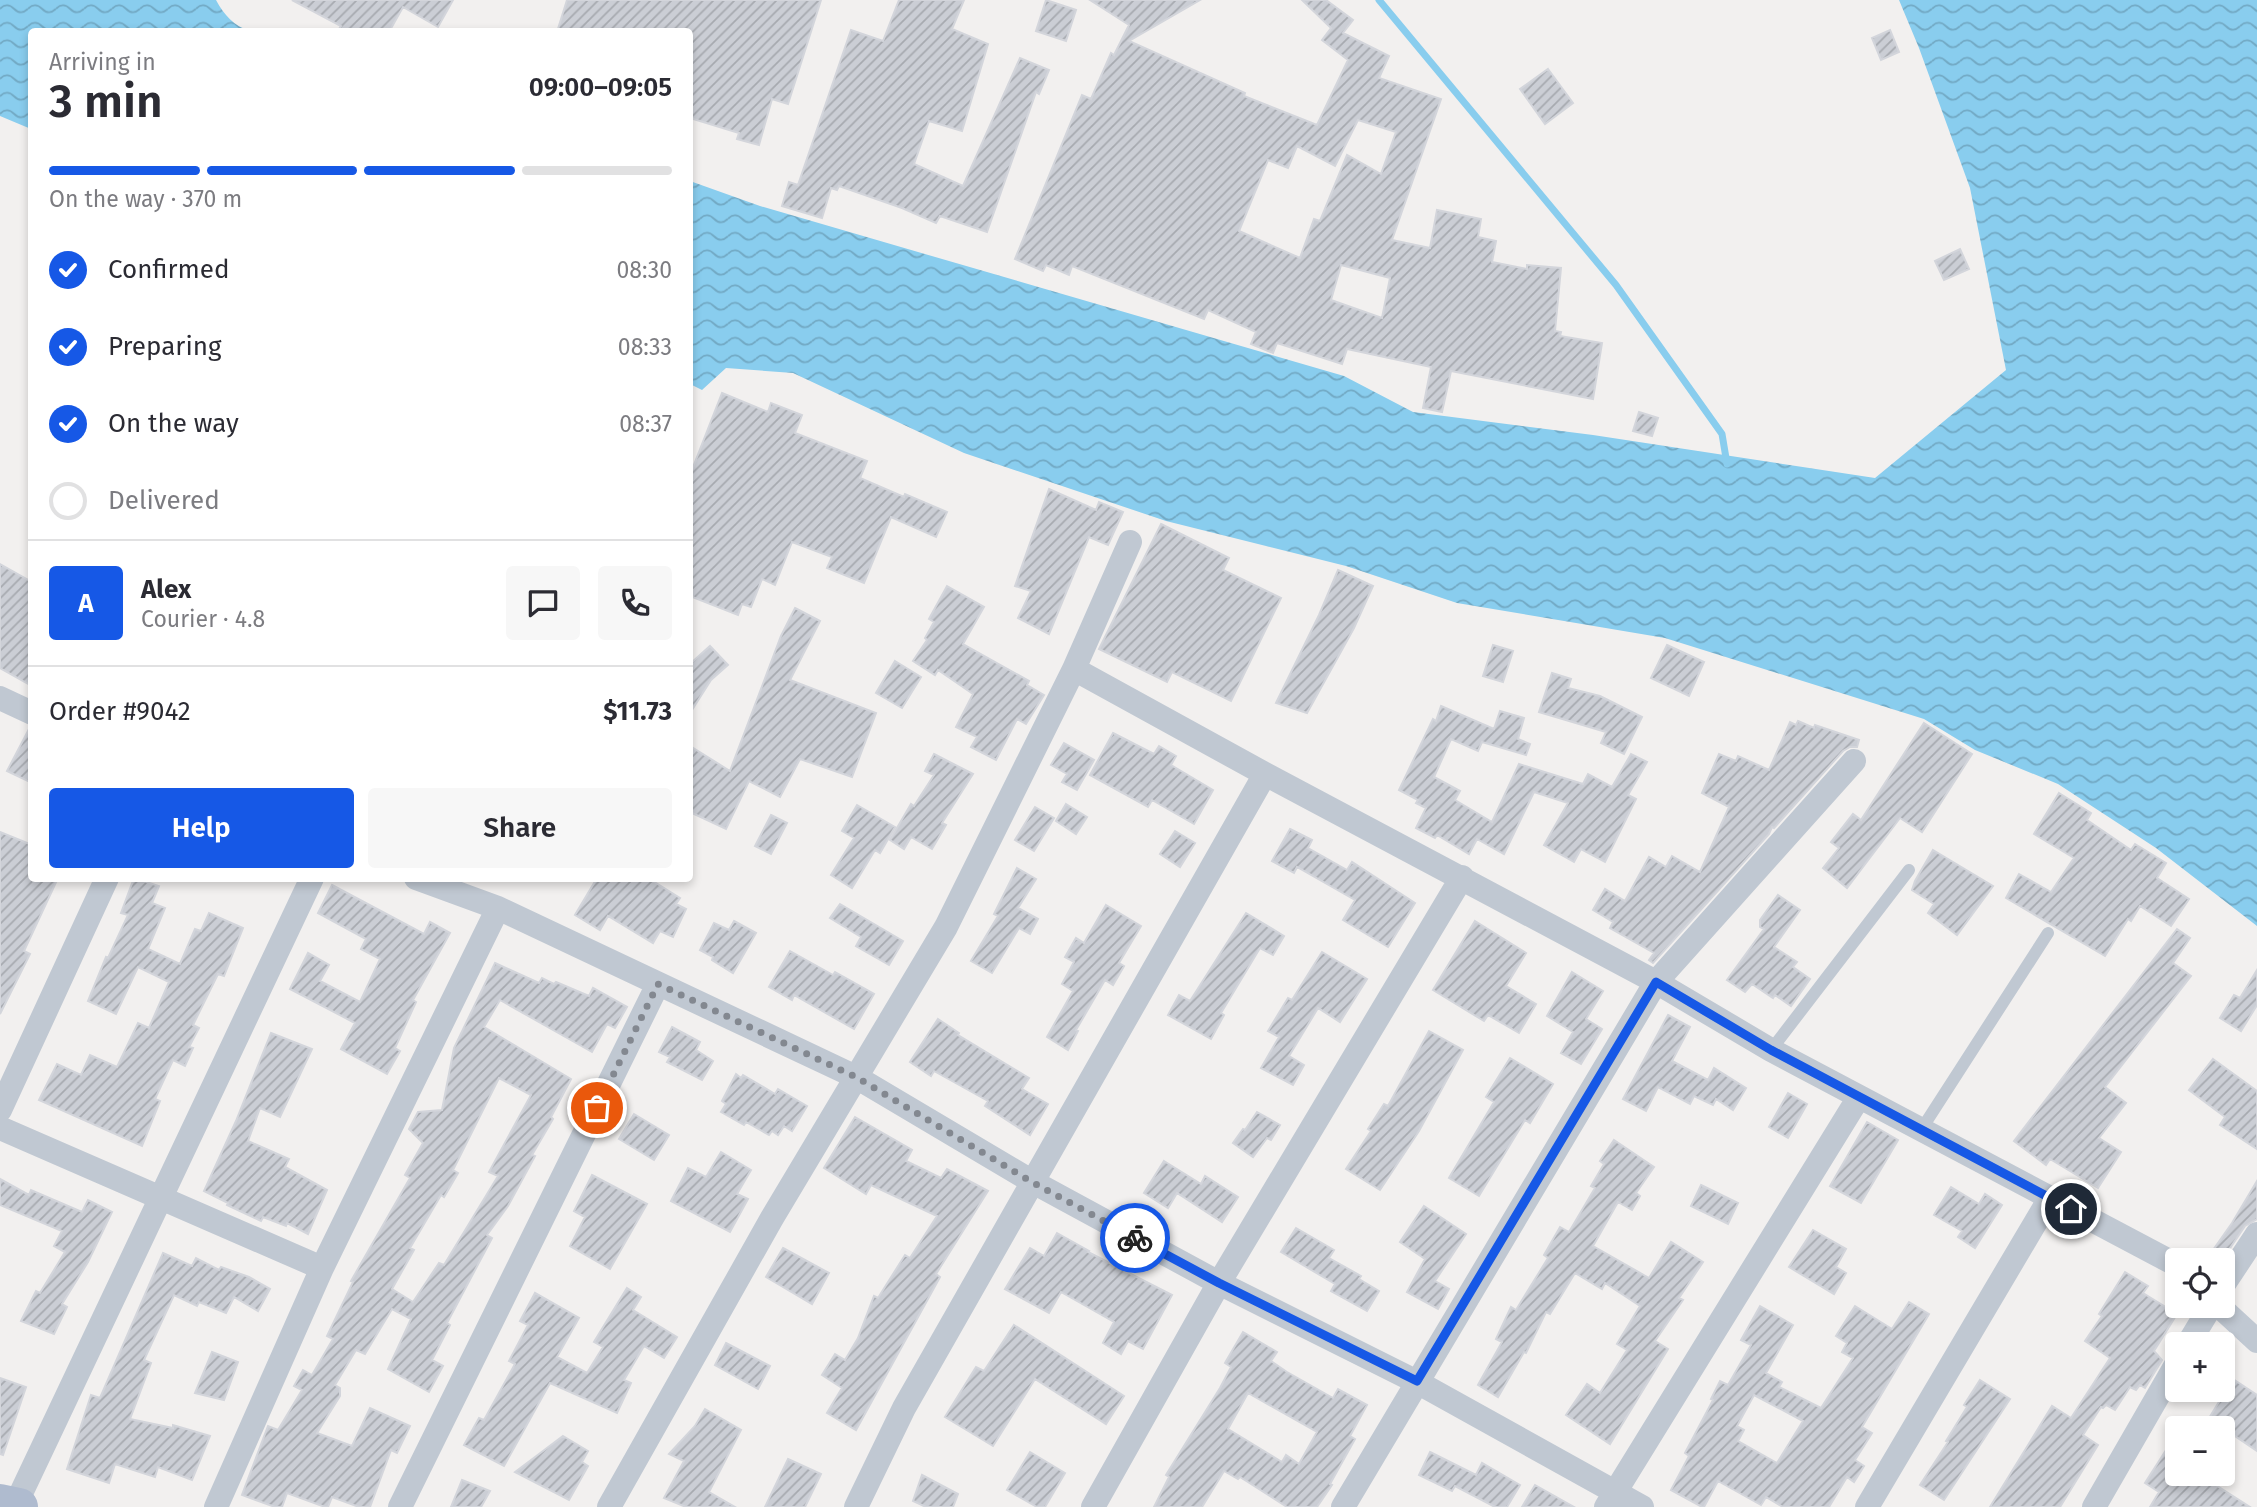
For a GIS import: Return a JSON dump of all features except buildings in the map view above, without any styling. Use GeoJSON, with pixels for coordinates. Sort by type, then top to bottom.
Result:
{"type":"FeatureCollection","features":[{"type":"Feature","properties":{"kind":"main road"},"geometry":{"type":"LineString","coordinates":[[0,1503],[17,1507]]}},
{"type":"Feature","properties":{"kind":"street"},"geometry":{"type":"LineString","coordinates":[[609,1507],[772,1218],[946,927],[1074,669],[1130,542]]}},
{"type":"Feature","properties":{"kind":"street"},"geometry":{"type":"LineString","coordinates":[[1074,669],[1656,982],[1771,1050],[2165,1259]]}},
{"type":"Feature","properties":{"kind":"street"},"geometry":{"type":"LineString","coordinates":[[0,698],[28,711]]}},
{"type":"Feature","properties":{"kind":"street"},"geometry":{"type":"LineString","coordinates":[[1343,1507],[1656,982],[1854,761]]}},
{"type":"Feature","properties":{"kind":"street"},"geometry":{"type":"LineString","coordinates":[[856,1507],[904,1408],[1265,774]]}},
{"type":"Feature","properties":{"kind":"street"},"geometry":{"type":"LineString","coordinates":[[1093,1507],[1219,1283],[1462,877]]}},
{"type":"Feature","properties":{"kind":"street"},"geometry":{"type":"LineString","coordinates":[[0,1110],[105,882]]}},
{"type":"Feature","properties":{"kind":"street"},"geometry":{"type":"LineString","coordinates":[[17,1507],[159,1198],[310,882]]}},
{"type":"Feature","properties":{"kind":"street"},"geometry":{"type":"LineString","coordinates":[[427,882],[498,908],[856,1077],[1032,1182],[1219,1283],[1417,1381],[1611,1499],[1642,1507]]}},
{"type":"Feature","properties":{"kind":"street"},"geometry":{"type":"LineString","coordinates":[[216,1507],[322,1268],[498,908]]}},
{"type":"Feature","properties":{"kind":"street"},"geometry":{"type":"LineString","coordinates":[[400,1507],[658,984]]}},
{"type":"Feature","properties":{"kind":"street"},"geometry":{"type":"LineString","coordinates":[[1611,1499],[1859,1097]]}},
{"type":"Feature","properties":{"kind":"street"},"geometry":{"type":"LineString","coordinates":[[0,1128],[322,1268]]}},
{"type":"Feature","properties":{"kind":"street"},"geometry":{"type":"LineString","coordinates":[[1867,1507],[2050,1198]]}},
{"type":"Feature","properties":{"kind":"street"},"geometry":{"type":"LineString","coordinates":[[2235,1267],[2257,1234]]}},
{"type":"Feature","properties":{"kind":"street"},"geometry":{"type":"LineString","coordinates":[[2232,1318],[2257,1341]]}},
{"type":"Feature","properties":{"kind":"street"},"geometry":{"type":"LineString","coordinates":[[2094,1507],[2165,1384]]}},
{"type":"Feature","properties":{"kind":"lane"},"geometry":{"type":"LineString","coordinates":[[1771,1050],[1909,870]]}},
{"type":"Feature","properties":{"kind":"lane"},"geometry":{"type":"LineString","coordinates":[[1922,1130],[2048,933]]}},
{"type":"Feature","properties":{"kind":"water"},"geometry":{"type":"Polygon","coordinates":[[[0,0],[216,0],[230,19],[243,28],[28,28],[28,128],[0,116],[0,0]]]}},
{"type":"Feature","properties":{"kind":"water"},"geometry":{"type":"Polygon","coordinates":[[[1899,0],[2257,0],[2257,926],[2156,848],[2058,784],[1975,750],[1924,719],[1665,638],[1457,603],[1346,566],[1166,521],[964,453],[793,373],[726,368],[702,390],[693,386],[693,182],[760,206],[1344,376],[1413,412],[1593,435],[1875,478],[2006,370],[1970,188],[1899,0]]]}},
{"type":"Feature","properties":{"kind":"waterway"},"geometry":{"type":"LineString","coordinates":[[1379,0],[1616,285],[1722,434],[1727,464]]}},
{"type":"Feature","properties":{"kind":"way so far"},"geometry":{"type":"LineString","coordinates":[[597,1108],[658,984],[856,1077],[1032,1182],[1135,1238]]}},
{"type":"Feature","properties":{"kind":"route"},"geometry":{"type":"LineString","coordinates":[[1135,1238],[1219,1283],[1417,1381],[1656,982],[1771,1050],[2071,1209]]}}]}
